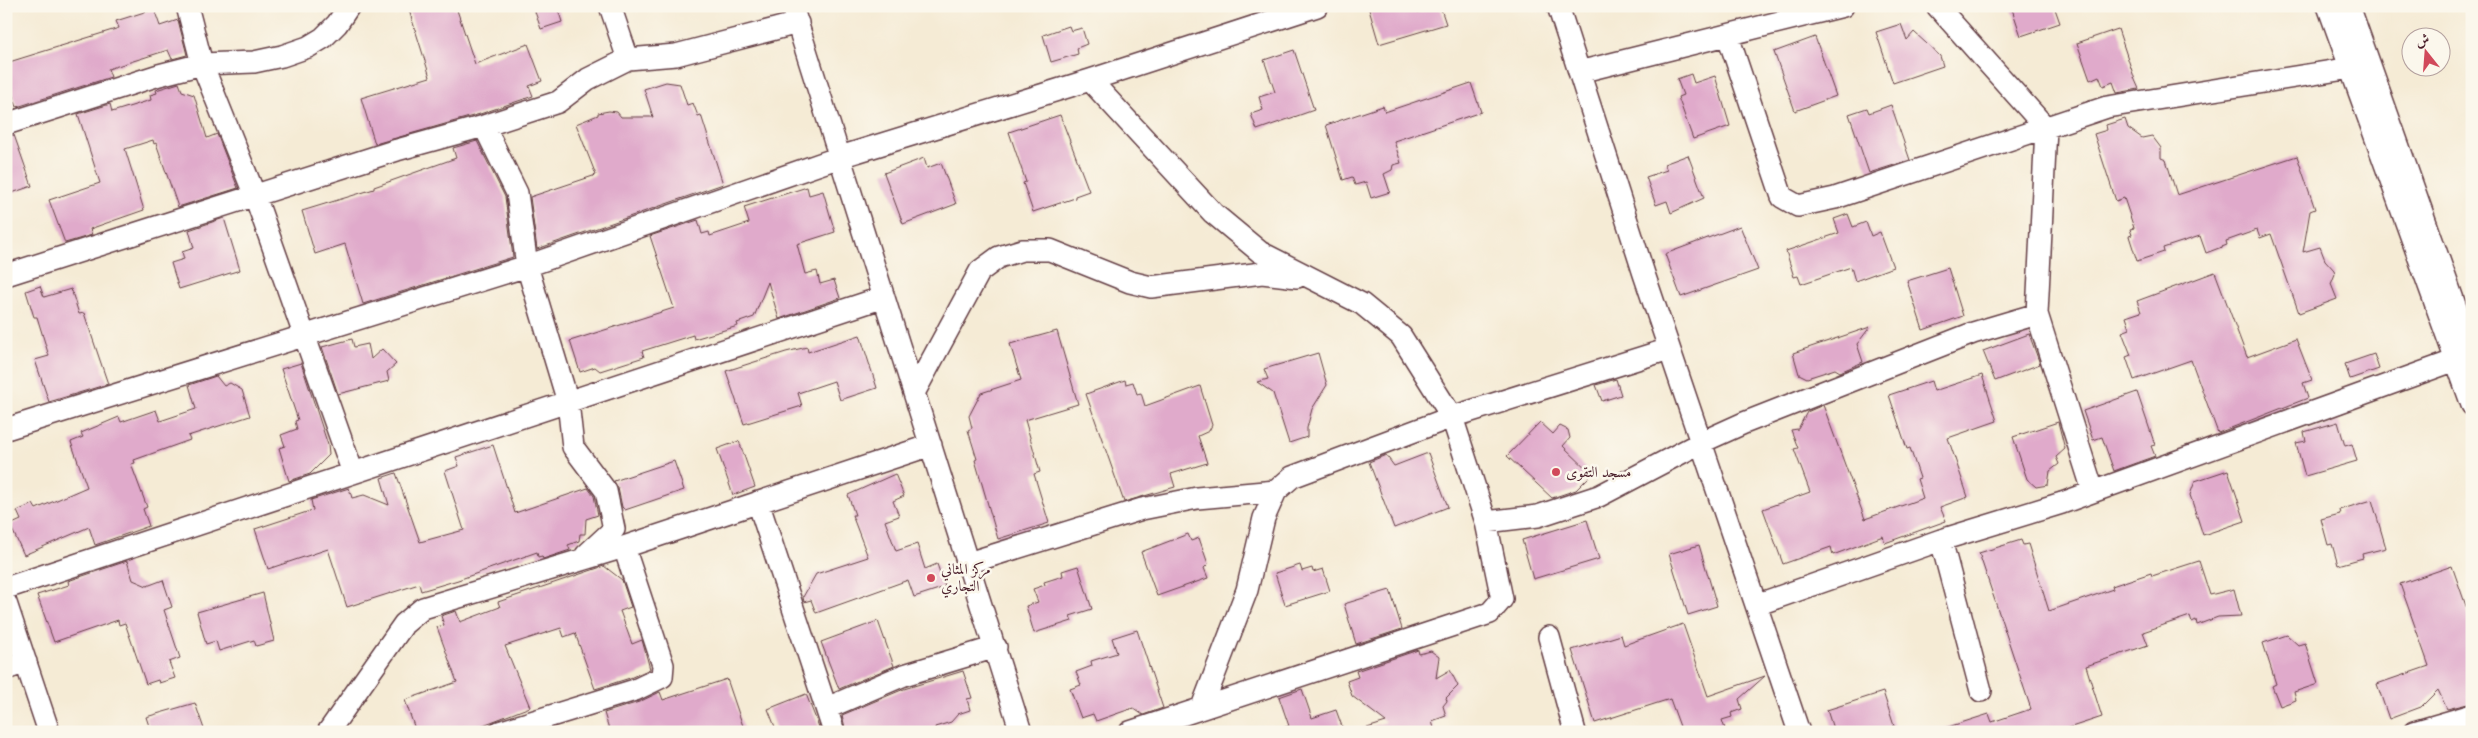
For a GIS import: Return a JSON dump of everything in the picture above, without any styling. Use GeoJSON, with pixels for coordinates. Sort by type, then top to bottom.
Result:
{"type":"FeatureCollection","features":[{"type":"Feature","properties":{"kind":"street"},"geometry":{"type":"LineString","coordinates":[[187,6],[202,64],[254,196],[353,473]]}},
{"type":"Feature","properties":{"kind":"street"},"geometry":{"type":"LineString","coordinates":[[7,120],[202,64],[254,62],[308,47],[323,38],[337,24],[349,6]]}},
{"type":"Feature","properties":{"kind":"street"},"geometry":{"type":"LineString","coordinates":[[610,6],[628,59]]}},
{"type":"Feature","properties":{"kind":"street"},"geometry":{"type":"LineString","coordinates":[[6,429],[527,266],[840,157],[1090,80],[1317,6]]}},
{"type":"Feature","properties":{"kind":"street"},"geometry":{"type":"LineString","coordinates":[[1558,6],[1669,350],[1702,442],[1799,732]]}},
{"type":"Feature","properties":{"kind":"street"},"geometry":{"type":"LineString","coordinates":[[1579,72],[1844,6]]}},
{"type":"Feature","properties":{"kind":"street"},"geometry":{"type":"LineString","coordinates":[[1937,6],[2046,128],[2037,314],[2093,491]]}},
{"type":"Feature","properties":{"kind":"street"},"geometry":{"type":"LineString","coordinates":[[2328,6],[2360,67],[2464,357],[2472,404]]}},
{"type":"Feature","properties":{"kind":"street"},"geometry":{"type":"LineString","coordinates":[[2349,6],[2360,67]]}},
{"type":"Feature","properties":{"kind":"street"},"geometry":{"type":"LineString","coordinates":[[6,275],[397,150],[484,126],[558,102],[588,79],[628,59],[676,55],[795,15],[996,647],[1013,730]]}},
{"type":"Feature","properties":{"kind":"street"},"geometry":{"type":"LineString","coordinates":[[1728,36],[1782,196],[1798,206],[1835,198],[2107,107],[2360,67]]}},
{"type":"Feature","properties":{"kind":"street"},"geometry":{"type":"LineString","coordinates":[[1090,80],[1213,213],[1260,252],[1362,304],[1401,336],[1452,416],[1486,522],[1502,600],[1490,613],[1130,732]]}},
{"type":"Feature","properties":{"kind":"street"},"geometry":{"type":"LineString","coordinates":[[484,126],[517,193],[527,266],[568,402],[573,447],[606,491],[614,529],[588,554],[549,570]]}},
{"type":"Feature","properties":{"kind":"street"},"geometry":{"type":"LineString","coordinates":[[914,393],[980,271],[998,257],[1022,250],[1050,250],[1130,282],[1151,287],[1262,273],[1310,279]]}},
{"type":"Feature","properties":{"kind":"street"},"geometry":{"type":"LineString","coordinates":[[6,588],[884,298]]}},
{"type":"Feature","properties":{"kind":"street"},"geometry":{"type":"LineString","coordinates":[[1486,522],[1538,516],[1599,496],[1702,442],[1815,394],[1892,367],[1973,333],[2037,314]]}},
{"type":"Feature","properties":{"kind":"street"},"geometry":{"type":"LineString","coordinates":[[1202,707],[1247,590],[1264,518],[1276,491],[1292,477],[1452,416],[1669,350]]}},
{"type":"Feature","properties":{"kind":"street"},"geometry":{"type":"LineString","coordinates":[[1756,605],[1941,540],[2093,491],[2464,357]]}},
{"type":"Feature","properties":{"kind":"street"},"geometry":{"type":"LineString","coordinates":[[328,732],[404,624],[423,608],[624,547],[930,444]]}},
{"type":"Feature","properties":{"kind":"street"},"geometry":{"type":"LineString","coordinates":[[968,563],[1142,509],[1198,498],[1276,491]]}},
{"type":"Feature","properties":{"kind":"street"},"geometry":{"type":"LineString","coordinates":[[758,502],[834,732]]}},
{"type":"Feature","properties":{"kind":"street"},"geometry":{"type":"LineString","coordinates":[[1941,540],[1981,692]]}},
{"type":"Feature","properties":{"kind":"street"},"geometry":{"type":"LineString","coordinates":[[498,732],[635,690],[662,677],[663,665],[624,547]]}},
{"type":"Feature","properties":{"kind":"street"},"geometry":{"type":"LineString","coordinates":[[6,603],[16,666],[49,732]]}},
{"type":"Feature","properties":{"kind":"street"},"geometry":{"type":"LineString","coordinates":[[1550,637],[1575,732]]}},
{"type":"Feature","properties":{"kind":"street"},"geometry":{"type":"LineString","coordinates":[[827,708],[904,675],[996,647]]}},
{"type":"Feature","properties":{"kind":"street"},"geometry":{"type":"LineString","coordinates":[[2414,732],[2472,715]]}},
{"type":"Feature","properties":{"kind":"building"},"geometry":{"type":"Polygon","coordinates":[[[421,6],[450,6],[457,10],[475,64],[528,44],[542,81],[529,86],[533,96],[480,114],[375,144],[361,98],[430,77],[409,10],[421,6]]]}},
{"type":"Feature","properties":{"kind":"building"},"geometry":{"type":"Polygon","coordinates":[[[533,6],[557,6],[562,22],[541,29],[533,6]]]}},
{"type":"Feature","properties":{"kind":"building"},"geometry":{"type":"Polygon","coordinates":[[[1368,6],[1417,6],[1418,12],[1440,6],[1446,24],[1379,44],[1368,6]]]}},
{"type":"Feature","properties":{"kind":"building"},"geometry":{"type":"Polygon","coordinates":[[[2011,6],[2054,6],[2060,23],[2021,36],[2011,6]]]}},
{"type":"Feature","properties":{"kind":"building"},"geometry":{"type":"Polygon","coordinates":[[[154,9],[160,26],[178,20],[187,55],[172,59],[168,50],[108,69],[111,77],[17,107],[6,77],[6,63],[119,28],[116,21],[154,9]]]}},
{"type":"Feature","properties":{"kind":"building"},"geometry":{"type":"Polygon","coordinates":[[[1901,24],[1907,40],[1914,32],[1940,56],[1943,66],[1893,83],[1876,32],[1901,24]]]}},
{"type":"Feature","properties":{"kind":"building"},"geometry":{"type":"Polygon","coordinates":[[[1069,26],[1071,31],[1082,28],[1087,44],[1077,48],[1078,54],[1051,62],[1043,35],[1069,26]]]}},
{"type":"Feature","properties":{"kind":"building"},"geometry":{"type":"Polygon","coordinates":[[[2118,29],[2139,89],[2117,93],[2113,82],[2103,86],[2099,76],[2090,80],[2077,43],[2118,29]]]}},
{"type":"Feature","properties":{"kind":"building"},"geometry":{"type":"Polygon","coordinates":[[[1815,37],[1836,96],[1795,111],[1774,52],[1815,37]]]}},
{"type":"Feature","properties":{"kind":"building"},"geometry":{"type":"Polygon","coordinates":[[[1294,50],[1314,110],[1257,130],[1251,114],[1263,110],[1259,97],[1275,92],[1264,60],[1294,50]]]}},
{"type":"Feature","properties":{"kind":"building"},"geometry":{"type":"Polygon","coordinates":[[[1691,74],[1694,83],[1715,76],[1730,126],[1693,139],[1678,97],[1683,95],[1677,79],[1691,74]]]}},
{"type":"Feature","properties":{"kind":"building"},"geometry":{"type":"Polygon","coordinates":[[[666,82],[680,84],[687,105],[693,103],[698,116],[701,115],[723,184],[537,249],[530,197],[596,175],[576,124],[598,115],[598,113],[609,111],[617,112],[621,117],[653,117],[644,89],[666,82]]]}},
{"type":"Feature","properties":{"kind":"building"},"geometry":{"type":"Polygon","coordinates":[[[179,83],[182,91],[194,95],[207,138],[217,134],[238,188],[178,207],[156,143],[154,144],[153,140],[125,149],[144,210],[90,229],[92,235],[65,243],[49,200],[100,183],[78,114],[110,104],[112,112],[151,100],[150,95],[157,93],[156,90],[179,83]]]}},
{"type":"Feature","properties":{"kind":"building"},"geometry":{"type":"Polygon","coordinates":[[[1471,83],[1481,112],[1394,141],[1401,163],[1393,165],[1392,170],[1384,174],[1390,192],[1371,198],[1366,182],[1355,185],[1352,177],[1343,180],[1326,125],[1383,106],[1385,112],[1471,83]]]}},
{"type":"Feature","properties":{"kind":"building"},"geometry":{"type":"Polygon","coordinates":[[[1891,105],[1910,160],[1869,173],[1849,114],[1867,108],[1869,113],[1891,105]]]}},
{"type":"Feature","properties":{"kind":"building"},"geometry":{"type":"Polygon","coordinates":[[[1060,115],[1089,191],[1075,196],[1075,198],[1033,212],[1023,183],[1026,182],[1009,132],[1060,115]]]}},
{"type":"Feature","properties":{"kind":"building"},"geometry":{"type":"Polygon","coordinates":[[[2125,119],[2128,128],[2142,138],[2152,136],[2161,148],[2161,158],[2166,160],[2177,195],[2297,156],[2315,209],[2310,211],[2303,252],[2320,247],[2325,260],[2334,270],[2335,274],[2331,284],[2337,299],[2299,313],[2271,234],[2260,238],[2257,230],[2226,241],[2227,245],[2206,253],[2200,236],[2163,248],[2164,252],[2137,261],[2129,236],[2132,235],[2130,229],[2134,228],[2124,198],[2116,201],[2094,134],[2107,130],[2106,125],[2125,119]]]}},
{"type":"Feature","properties":{"kind":"building"},"geometry":{"type":"Polygon","coordinates":[[[14,135],[32,186],[6,195],[6,136],[14,135]]]}},
{"type":"Feature","properties":{"kind":"building"},"geometry":{"type":"Polygon","coordinates":[[[477,141],[505,197],[513,257],[363,304],[345,244],[315,254],[302,211],[374,189],[374,187],[456,158],[453,148],[477,141]]]}},
{"type":"Feature","properties":{"kind":"building"},"geometry":{"type":"Polygon","coordinates":[[[1688,155],[1704,198],[1671,213],[1667,201],[1656,205],[1646,177],[1667,170],[1664,164],[1688,155]]]}},
{"type":"Feature","properties":{"kind":"building"},"geometry":{"type":"Polygon","coordinates":[[[924,158],[927,168],[941,163],[956,204],[903,224],[884,173],[924,158]]]}},
{"type":"Feature","properties":{"kind":"building"},"geometry":{"type":"Polygon","coordinates":[[[807,187],[809,195],[823,191],[835,232],[797,244],[805,274],[817,271],[820,284],[834,280],[840,298],[779,319],[768,282],[754,317],[737,323],[738,326],[694,339],[693,335],[642,351],[644,357],[600,371],[595,367],[580,372],[570,341],[674,308],[650,236],[698,220],[702,234],[709,232],[710,236],[749,223],[744,207],[807,187]]]}},
{"type":"Feature","properties":{"kind":"building"},"geometry":{"type":"Polygon","coordinates":[[[1848,214],[1853,227],[1866,222],[1871,236],[1880,232],[1893,267],[1855,281],[1851,267],[1801,284],[1798,276],[1794,277],[1786,251],[1839,233],[1834,219],[1848,214]]]}},
{"type":"Feature","properties":{"kind":"building"},"geometry":{"type":"Polygon","coordinates":[[[224,218],[240,270],[179,289],[171,263],[184,259],[182,252],[194,248],[189,230],[224,218]]]}},
{"type":"Feature","properties":{"kind":"building"},"geometry":{"type":"Polygon","coordinates":[[[1740,226],[1758,270],[1681,297],[1665,254],[1740,226]]]}},
{"type":"Feature","properties":{"kind":"building"},"geometry":{"type":"Polygon","coordinates":[[[1948,268],[1963,316],[1923,330],[1907,281],[1948,268]]]}},
{"type":"Feature","properties":{"kind":"building"},"geometry":{"type":"Polygon","coordinates":[[[2215,272],[2247,357],[2296,339],[2312,380],[2303,383],[2308,398],[2218,433],[2191,360],[2134,380],[2126,357],[2131,355],[2122,332],[2130,329],[2126,317],[2141,312],[2137,301],[2215,272]]]}},
{"type":"Feature","properties":{"kind":"building"},"geometry":{"type":"Polygon","coordinates":[[[40,286],[44,297],[71,289],[79,314],[84,313],[108,384],[49,402],[35,360],[49,356],[37,317],[34,317],[26,291],[40,286]]]}},
{"type":"Feature","properties":{"kind":"building"},"geometry":{"type":"Polygon","coordinates":[[[1870,327],[1857,344],[1863,362],[1840,372],[1835,369],[1807,378],[1799,374],[1793,353],[1870,327]]]}},
{"type":"Feature","properties":{"kind":"building"},"geometry":{"type":"Polygon","coordinates":[[[1057,331],[1078,404],[1025,420],[1040,472],[1034,474],[1049,523],[998,539],[975,460],[977,459],[968,430],[972,428],[969,416],[981,393],[1021,380],[1010,344],[1057,331]]]}},
{"type":"Feature","properties":{"kind":"building"},"geometry":{"type":"Polygon","coordinates":[[[2029,334],[2040,364],[1995,381],[1983,351],[2029,334]]]}},
{"type":"Feature","properties":{"kind":"building"},"geometry":{"type":"Polygon","coordinates":[[[860,335],[877,388],[840,400],[834,381],[798,393],[802,406],[744,424],[726,371],[807,347],[808,352],[860,335]]]}},
{"type":"Feature","properties":{"kind":"building"},"geometry":{"type":"Polygon","coordinates":[[[352,339],[354,347],[368,344],[371,359],[382,349],[396,364],[387,372],[389,381],[338,394],[322,347],[352,339]]]}},
{"type":"Feature","properties":{"kind":"building"},"geometry":{"type":"Polygon","coordinates":[[[1318,353],[1327,385],[1312,409],[1307,428],[1307,437],[1289,443],[1273,393],[1257,382],[1268,379],[1264,369],[1318,353]]]}},
{"type":"Feature","properties":{"kind":"building"},"geometry":{"type":"Polygon","coordinates":[[[2374,354],[2379,369],[2350,379],[2345,364],[2374,354]]]}},
{"type":"Feature","properties":{"kind":"building"},"geometry":{"type":"Polygon","coordinates":[[[301,363],[328,445],[329,455],[310,474],[289,481],[279,448],[285,446],[281,435],[297,429],[295,421],[298,420],[281,369],[301,363]]]}},
{"type":"Feature","properties":{"kind":"building"},"geometry":{"type":"Polygon","coordinates":[[[1982,375],[1997,421],[1948,438],[1968,497],[1940,507],[1946,521],[1885,543],[1883,536],[1833,555],[1831,547],[1783,564],[1763,509],[1810,492],[1794,449],[1798,448],[1791,430],[1798,429],[1807,412],[1823,405],[1865,519],[1923,498],[1917,479],[1920,478],[1910,448],[1907,449],[1889,395],[1931,381],[1934,391],[1982,375]]]}},
{"type":"Feature","properties":{"kind":"building"},"geometry":{"type":"Polygon","coordinates":[[[216,376],[224,386],[230,383],[242,390],[250,416],[188,436],[190,440],[134,460],[135,463],[131,464],[147,507],[143,509],[149,526],[95,545],[89,527],[24,555],[10,525],[21,520],[17,511],[33,504],[36,509],[87,487],[71,442],[83,437],[81,433],[119,417],[121,422],[156,410],[160,421],[196,409],[189,385],[216,376]]]}},
{"type":"Feature","properties":{"kind":"building"},"geometry":{"type":"Polygon","coordinates":[[[1616,379],[1621,395],[1602,401],[1596,385],[1616,379]]]}},
{"type":"Feature","properties":{"kind":"building"},"geometry":{"type":"Polygon","coordinates":[[[1125,380],[1126,384],[1133,382],[1137,394],[1141,393],[1145,406],[1200,386],[1212,425],[1209,431],[1198,436],[1207,463],[1171,474],[1175,487],[1124,502],[1086,394],[1125,380]]]}},
{"type":"Feature","properties":{"kind":"building"},"geometry":{"type":"Polygon","coordinates":[[[2137,392],[2155,445],[2151,446],[2155,456],[2114,471],[2102,437],[2093,440],[2083,411],[2137,392]]]}},
{"type":"Feature","properties":{"kind":"building"},"geometry":{"type":"Polygon","coordinates":[[[1540,422],[1553,434],[1560,426],[1568,430],[1570,438],[1563,446],[1592,474],[1576,490],[1552,498],[1507,456],[1540,422]]]}},
{"type":"Feature","properties":{"kind":"building"},"geometry":{"type":"Polygon","coordinates":[[[2058,422],[2065,449],[2056,457],[2059,464],[2050,471],[2048,485],[2036,487],[2027,479],[2013,437],[2058,422]]]}},
{"type":"Feature","properties":{"kind":"building"},"geometry":{"type":"Polygon","coordinates":[[[2338,422],[2345,446],[2352,444],[2357,461],[2305,476],[2296,443],[2306,441],[2304,432],[2338,422]]]}},
{"type":"Feature","properties":{"kind":"building"},"geometry":{"type":"Polygon","coordinates":[[[739,441],[755,487],[733,495],[717,449],[739,441]]]}},
{"type":"Feature","properties":{"kind":"building"},"geometry":{"type":"Polygon","coordinates":[[[493,445],[515,513],[588,488],[594,496],[598,515],[586,519],[585,534],[580,534],[579,541],[568,545],[570,550],[543,559],[542,556],[538,557],[537,552],[421,591],[419,584],[347,607],[328,549],[268,569],[255,529],[313,510],[311,500],[349,488],[352,498],[364,495],[389,505],[381,478],[396,473],[420,542],[464,530],[445,471],[459,466],[456,457],[493,445]]]}},
{"type":"Feature","properties":{"kind":"building"},"geometry":{"type":"Polygon","coordinates":[[[1428,453],[1448,507],[1394,528],[1369,462],[1386,455],[1394,466],[1428,453]]]}},
{"type":"Feature","properties":{"kind":"building"},"geometry":{"type":"Polygon","coordinates":[[[674,461],[684,490],[625,510],[622,507],[618,488],[614,481],[674,461]]]}},
{"type":"Feature","properties":{"kind":"building"},"geometry":{"type":"Polygon","coordinates":[[[2228,470],[2245,521],[2203,535],[2190,495],[2195,481],[2228,470]]]}},
{"type":"Feature","properties":{"kind":"building"},"geometry":{"type":"Polygon","coordinates":[[[895,474],[904,496],[893,501],[899,516],[885,521],[896,551],[917,544],[925,569],[937,564],[945,587],[914,597],[908,580],[816,613],[811,600],[804,602],[803,597],[816,574],[868,557],[852,515],[855,515],[848,495],[895,474]]]}},
{"type":"Feature","properties":{"kind":"building"},"geometry":{"type":"Polygon","coordinates":[[[2372,500],[2386,548],[2362,554],[2363,558],[2338,565],[2332,544],[2328,545],[2321,519],[2340,514],[2339,510],[2372,500]]]}},
{"type":"Feature","properties":{"kind":"building"},"geometry":{"type":"Polygon","coordinates":[[[1587,520],[1599,559],[1533,579],[1522,540],[1587,520]]]}},
{"type":"Feature","properties":{"kind":"building"},"geometry":{"type":"Polygon","coordinates":[[[1188,534],[1191,541],[1199,538],[1208,564],[1204,568],[1208,578],[1157,596],[1141,552],[1188,534]]]}},
{"type":"Feature","properties":{"kind":"building"},"geometry":{"type":"Polygon","coordinates":[[[2021,540],[2023,545],[2028,544],[2049,611],[2113,589],[2112,586],[2151,573],[2152,576],[2199,561],[2210,595],[2234,589],[2241,616],[2218,617],[2197,625],[2196,620],[2192,622],[2190,616],[2143,632],[2148,645],[2086,666],[2102,717],[2056,732],[1945,732],[1945,728],[1989,714],[1992,722],[2031,709],[1979,553],[2021,540]]]}},
{"type":"Feature","properties":{"kind":"building"},"geometry":{"type":"Polygon","coordinates":[[[1699,545],[1717,606],[1688,615],[1669,554],[1699,545]]]}},
{"type":"Feature","properties":{"kind":"building"},"geometry":{"type":"Polygon","coordinates":[[[127,561],[133,580],[147,586],[163,580],[172,607],[164,610],[180,658],[169,662],[175,678],[159,683],[158,680],[146,684],[125,623],[119,625],[118,620],[54,642],[37,595],[69,585],[68,581],[127,561]]]}},
{"type":"Feature","properties":{"kind":"building"},"geometry":{"type":"Polygon","coordinates":[[[1300,565],[1302,571],[1312,568],[1313,572],[1323,569],[1330,591],[1285,605],[1275,573],[1300,565]]]}},
{"type":"Feature","properties":{"kind":"building"},"geometry":{"type":"Polygon","coordinates":[[[604,566],[622,580],[631,607],[620,611],[632,644],[642,640],[650,669],[630,678],[595,689],[575,633],[564,637],[561,628],[505,646],[530,707],[465,732],[416,732],[405,700],[457,682],[437,627],[444,625],[441,616],[456,611],[460,622],[500,607],[498,602],[604,566]]]}},
{"type":"Feature","properties":{"kind":"building"},"geometry":{"type":"Polygon","coordinates":[[[1078,566],[1092,609],[1070,616],[1072,621],[1034,633],[1026,606],[1038,602],[1033,589],[1045,585],[1044,582],[1063,576],[1062,571],[1078,566]]]}},
{"type":"Feature","properties":{"kind":"building"},"geometry":{"type":"Polygon","coordinates":[[[2452,566],[2472,623],[2472,703],[2447,709],[2438,690],[2421,707],[2389,719],[2377,684],[2429,666],[2400,584],[2452,566]]]}},
{"type":"Feature","properties":{"kind":"building"},"geometry":{"type":"Polygon","coordinates":[[[1390,590],[1402,629],[1356,644],[1344,604],[1390,590]]]}},
{"type":"Feature","properties":{"kind":"building"},"geometry":{"type":"Polygon","coordinates":[[[263,593],[274,641],[256,646],[254,640],[219,651],[216,641],[206,644],[197,612],[263,593]]]}},
{"type":"Feature","properties":{"kind":"building"},"geometry":{"type":"Polygon","coordinates":[[[878,621],[894,666],[839,689],[821,642],[878,621]]]}},
{"type":"Feature","properties":{"kind":"building"},"geometry":{"type":"Polygon","coordinates":[[[1683,624],[1708,696],[1765,676],[1739,699],[1742,709],[1731,713],[1732,717],[1722,720],[1726,732],[1682,732],[1670,699],[1595,723],[1572,650],[1621,635],[1624,645],[1683,624]]]}},
{"type":"Feature","properties":{"kind":"building"},"geometry":{"type":"Polygon","coordinates":[[[1137,630],[1163,708],[1143,715],[1133,708],[1096,721],[1093,714],[1081,718],[1070,689],[1081,685],[1076,672],[1092,666],[1091,661],[1117,653],[1112,638],[1137,630]]]}},
{"type":"Feature","properties":{"kind":"building"},"geometry":{"type":"Polygon","coordinates":[[[2287,635],[2298,645],[2305,643],[2318,684],[2294,692],[2296,700],[2280,706],[2272,686],[2276,684],[2263,643],[2287,635]]]}},
{"type":"Feature","properties":{"kind":"building"},"geometry":{"type":"Polygon","coordinates":[[[1418,650],[1419,654],[1431,651],[1439,657],[1436,678],[1450,670],[1458,686],[1446,698],[1447,701],[1443,706],[1446,716],[1432,721],[1435,732],[1364,732],[1364,729],[1386,722],[1352,696],[1347,681],[1358,677],[1356,671],[1418,650]]]}},
{"type":"Feature","properties":{"kind":"building"},"geometry":{"type":"Polygon","coordinates":[[[963,671],[972,698],[967,699],[970,710],[958,714],[951,722],[935,727],[936,732],[846,732],[842,715],[904,689],[963,671]]]}},
{"type":"Feature","properties":{"kind":"building"},"geometry":{"type":"Polygon","coordinates":[[[727,679],[745,732],[610,732],[604,713],[639,702],[660,692],[663,700],[727,679]]]}},
{"type":"Feature","properties":{"kind":"building"},"geometry":{"type":"Polygon","coordinates":[[[1302,689],[1312,718],[1336,710],[1344,732],[1280,732],[1279,729],[1289,726],[1279,697],[1302,689]]]}},
{"type":"Feature","properties":{"kind":"building"},"geometry":{"type":"Polygon","coordinates":[[[1883,692],[1896,732],[1834,732],[1827,710],[1883,692]]]}},
{"type":"Feature","properties":{"kind":"building"},"geometry":{"type":"Polygon","coordinates":[[[806,694],[821,732],[777,732],[768,709],[806,694]]]}},
{"type":"Feature","properties":{"kind":"building"},"geometry":{"type":"Polygon","coordinates":[[[195,703],[204,729],[195,732],[151,732],[146,717],[195,703]]]}},
{"type":"Feature","properties":{"kind":"place","name":"مسجد التقوى"},"geometry":{"type":"Point","coordinates":[1556,472]}},
{"type":"Feature","properties":{"kind":"place","name":"مركز المثاني التجاري"},"geometry":{"type":"Point","coordinates":[931,578]}}]}
